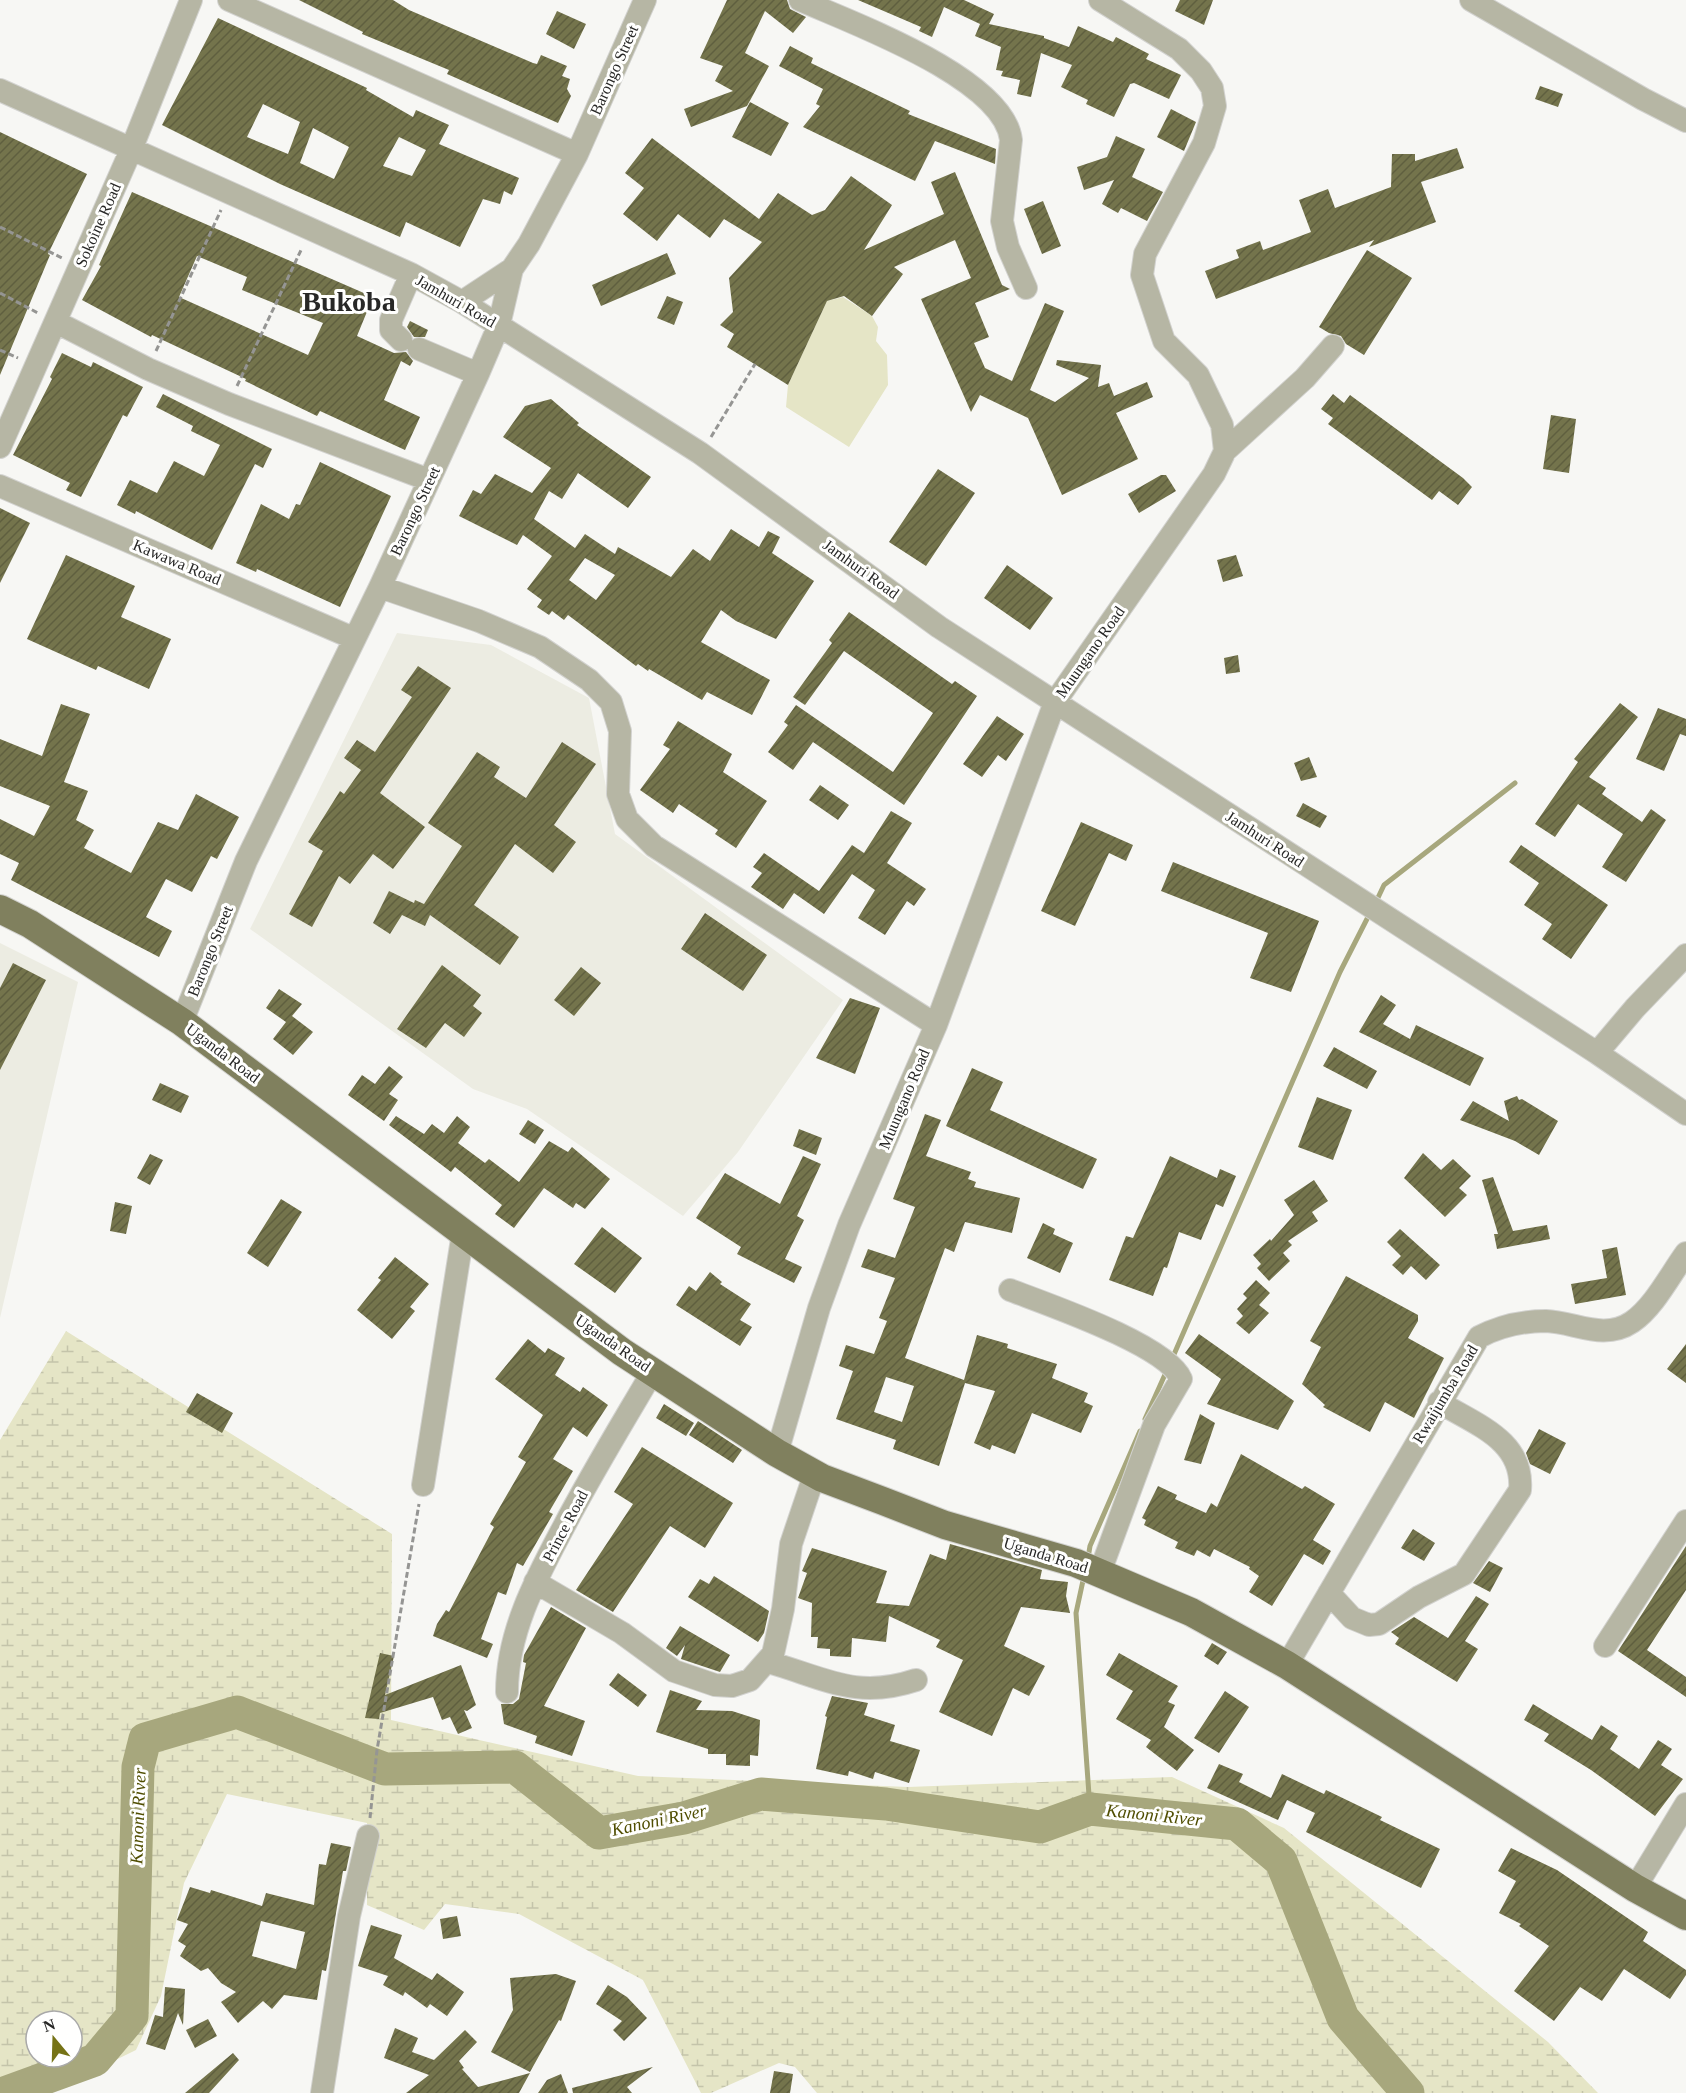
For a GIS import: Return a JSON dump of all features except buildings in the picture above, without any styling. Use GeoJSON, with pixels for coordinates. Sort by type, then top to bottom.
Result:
{"type":"FeatureCollection","features":[{"type":"Feature","properties":{"kind":"main road","name":"Uganda Road"},"geometry":{"type":"LineString","coordinates":[[0,909],[30,924],[182,1022],[463,1233],[653,1371],[777,1453],[815,1473],[945,1525],[1088,1568],[1191,1612],[1287,1665],[1635,1888],[1686,1916]]}},
{"type":"Feature","properties":{"kind":"street","name":"Sokoine Road"},"geometry":{"type":"LineString","coordinates":[[0,447],[131,150],[191,0]]}},
{"type":"Feature","properties":{"kind":"street"},"geometry":{"type":"LineString","coordinates":[[229,0],[577,154]]}},
{"type":"Feature","properties":{"kind":"street","name":"Barongo Street"},"geometry":{"type":"LineString","coordinates":[[182,1022],[246,861],[353,638],[380,587],[478,374],[499,326],[512,269],[529,244],[577,154],[645,0]]}},
{"type":"Feature","properties":{"kind":"street"},"geometry":{"type":"LineString","coordinates":[[800,0],[930,59],[977,90],[1002,116],[1010,130],[1011,140],[1002,221],[1008,247],[1026,288]]}},
{"type":"Feature","properties":{"kind":"street"},"geometry":{"type":"LineString","coordinates":[[1100,0],[1179,49],[1201,71],[1212,88],[1215,106],[1204,143],[1145,254],[1142,276],[1164,341],[1198,375],[1222,426],[1225,451]]}},
{"type":"Feature","properties":{"kind":"street"},"geometry":{"type":"LineString","coordinates":[[1471,0],[1642,99],[1686,121]]}},
{"type":"Feature","properties":{"kind":"street","name":"Jamhuri Road"},"geometry":{"type":"LineString","coordinates":[[0,90],[411,274],[462,302],[700,453],[939,627],[1598,1053],[1686,1114]]}},
{"type":"Feature","properties":{"kind":"street"},"geometry":{"type":"LineString","coordinates":[[462,302],[512,269]]}},
{"type":"Feature","properties":{"kind":"street"},"geometry":{"type":"LineString","coordinates":[[411,274],[391,320],[390,330],[410,345],[478,374]]}},
{"type":"Feature","properties":{"kind":"street"},"geometry":{"type":"LineString","coordinates":[[56,322],[148,369],[229,404],[429,480]]}},
{"type":"Feature","properties":{"kind":"street"},"geometry":{"type":"LineString","coordinates":[[1225,451],[1297,385],[1334,346]]}},
{"type":"Feature","properties":{"kind":"street","name":"Muungano Road"},"geometry":{"type":"LineString","coordinates":[[777,1453],[819,1308],[846,1235],[936,1025],[1055,702],[1214,474],[1225,451]]}},
{"type":"Feature","properties":{"kind":"street","name":"Kawawa Road"},"geometry":{"type":"LineString","coordinates":[[0,486],[353,638]]}},
{"type":"Feature","properties":{"kind":"street"},"geometry":{"type":"LineString","coordinates":[[380,587],[479,621],[540,647],[589,680],[611,702],[620,731],[618,794],[627,819],[654,846],[936,1025]]}},
{"type":"Feature","properties":{"kind":"street"},"geometry":{"type":"LineString","coordinates":[[1598,1053],[1635,1008],[1686,955]]}},
{"type":"Feature","properties":{"kind":"street"},"geometry":{"type":"LineString","coordinates":[[423,1485],[463,1233]]}},
{"type":"Feature","properties":{"kind":"street","name":"Rwaijumba Road"},"geometry":{"type":"LineString","coordinates":[[1287,1665],[1479,1337],[1519,1322],[1548,1321],[1599,1331],[1617,1329],[1641,1314],[1686,1253]]}},
{"type":"Feature","properties":{"kind":"street"},"geometry":{"type":"LineString","coordinates":[[1010,1290],[1125,1336],[1169,1365],[1181,1379],[1154,1425],[1088,1568]]}},
{"type":"Feature","properties":{"kind":"street","name":"Prince Road"},"geometry":{"type":"LineString","coordinates":[[507,1692],[508,1659],[527,1598],[653,1371]]}},
{"type":"Feature","properties":{"kind":"street"},"geometry":{"type":"LineString","coordinates":[[1329,1593],[1352,1618],[1369,1624],[1379,1624],[1419,1597],[1464,1574],[1520,1490],[1521,1474],[1516,1457],[1504,1442],[1439,1402]]}},
{"type":"Feature","properties":{"kind":"street"},"geometry":{"type":"LineString","coordinates":[[535,1582],[622,1633],[674,1671],[715,1685],[732,1686],[750,1680],[768,1662],[783,1609],[791,1544],[815,1473]]}},
{"type":"Feature","properties":{"kind":"street"},"geometry":{"type":"LineString","coordinates":[[1605,1646],[1686,1521]]}},
{"type":"Feature","properties":{"kind":"street"},"geometry":{"type":"LineString","coordinates":[[768,1662],[841,1686],[865,1689],[881,1689],[916,1680]]}},
{"type":"Feature","properties":{"kind":"street"},"geometry":{"type":"LineString","coordinates":[[1635,1888],[1686,1804]]}},
{"type":"Feature","properties":{"kind":"street"},"geometry":{"type":"LineString","coordinates":[[322,2093],[349,1916],[368,1836]]}},
{"type":"Feature","properties":{"kind":"path"},"geometry":{"type":"LineString","coordinates":[[148,369],[228,193]]}},
{"type":"Feature","properties":{"kind":"path"},"geometry":{"type":"LineString","coordinates":[[0,227],[80,267]]}},
{"type":"Feature","properties":{"kind":"path"},"geometry":{"type":"LineString","coordinates":[[229,404],[311,230]]}},
{"type":"Feature","properties":{"kind":"path"},"geometry":{"type":"LineString","coordinates":[[0,293],[56,322]]}},
{"type":"Feature","properties":{"kind":"path"},"geometry":{"type":"LineString","coordinates":[[700,453],[725,417],[755,364]]}},
{"type":"Feature","properties":{"kind":"path"},"geometry":{"type":"LineString","coordinates":[[368,1836],[377,1750],[423,1485]]}},
{"type":"Feature","properties":{"kind":"shaded area"},"geometry":{"type":"Polygon","coordinates":[[[397,633],[491,645],[589,698],[615,834],[843,1000],[738,1152],[683,1216],[527,1109],[473,1089],[250,929],[397,633]]]}},
{"type":"Feature","properties":{"kind":"shaded area"},"geometry":{"type":"Polygon","coordinates":[[[0,943],[78,982],[0,1318],[0,943]]]}},
{"type":"Feature","properties":{"kind":"green space"},"geometry":{"type":"Polygon","coordinates":[[[843,297],[872,316],[878,327],[876,341],[887,355],[888,385],[849,447],[786,407],[788,385],[827,301],[843,297]]]}},
{"type":"Feature","properties":{"kind":"green space"},"geometry":{"type":"Polygon","coordinates":[[[66,1331],[392,1534],[391,1720],[638,1776],[908,1787],[1172,1777],[1284,1828],[1548,2042],[1598,2093],[817,2093],[795,2067],[779,2063],[711,2093],[701,2093],[643,1980],[519,1914],[445,1904],[424,1930],[367,1905],[367,1823],[227,1794],[184,1883],[161,1996],[136,2050],[48,2093],[0,2093],[0,1440],[66,1331]]]}},
{"type":"Feature","properties":{"kind":"waterway"},"geometry":{"type":"LineString","coordinates":[[1375,904],[1384,885],[1515,783]]}},
{"type":"Feature","properties":{"kind":"waterway"},"geometry":{"type":"LineString","coordinates":[[1172,1359],[1340,972],[1370,913]]}},
{"type":"Feature","properties":{"kind":"waterway"},"geometry":{"type":"LineString","coordinates":[[1145,1419],[1167,1370]]}},
{"type":"Feature","properties":{"kind":"waterway"},"geometry":{"type":"LineString","coordinates":[[1088,1558],[1090,1546],[1140,1431]]}},
{"type":"Feature","properties":{"kind":"waterway"},"geometry":{"type":"LineString","coordinates":[[1084,1576],[1076,1613],[1090,1809]]}},
{"type":"Feature","properties":{"kind":"waterway","name":"Kanoni River"},"geometry":{"type":"LineString","coordinates":[[4,2093],[95,2060],[132,2016],[138,1767],[145,1739],[237,1712],[385,1769],[515,1767],[599,1833],[684,1818],[761,1794],[886,1804],[1040,1827],[1090,1809],[1237,1824],[1281,1861],[1343,2018],[1408,2093]]}},
{"type":"Feature","properties":{"kind":"district","name":"Bukoba"},"geometry":{"type":"Point","coordinates":[349,301]}}]}
